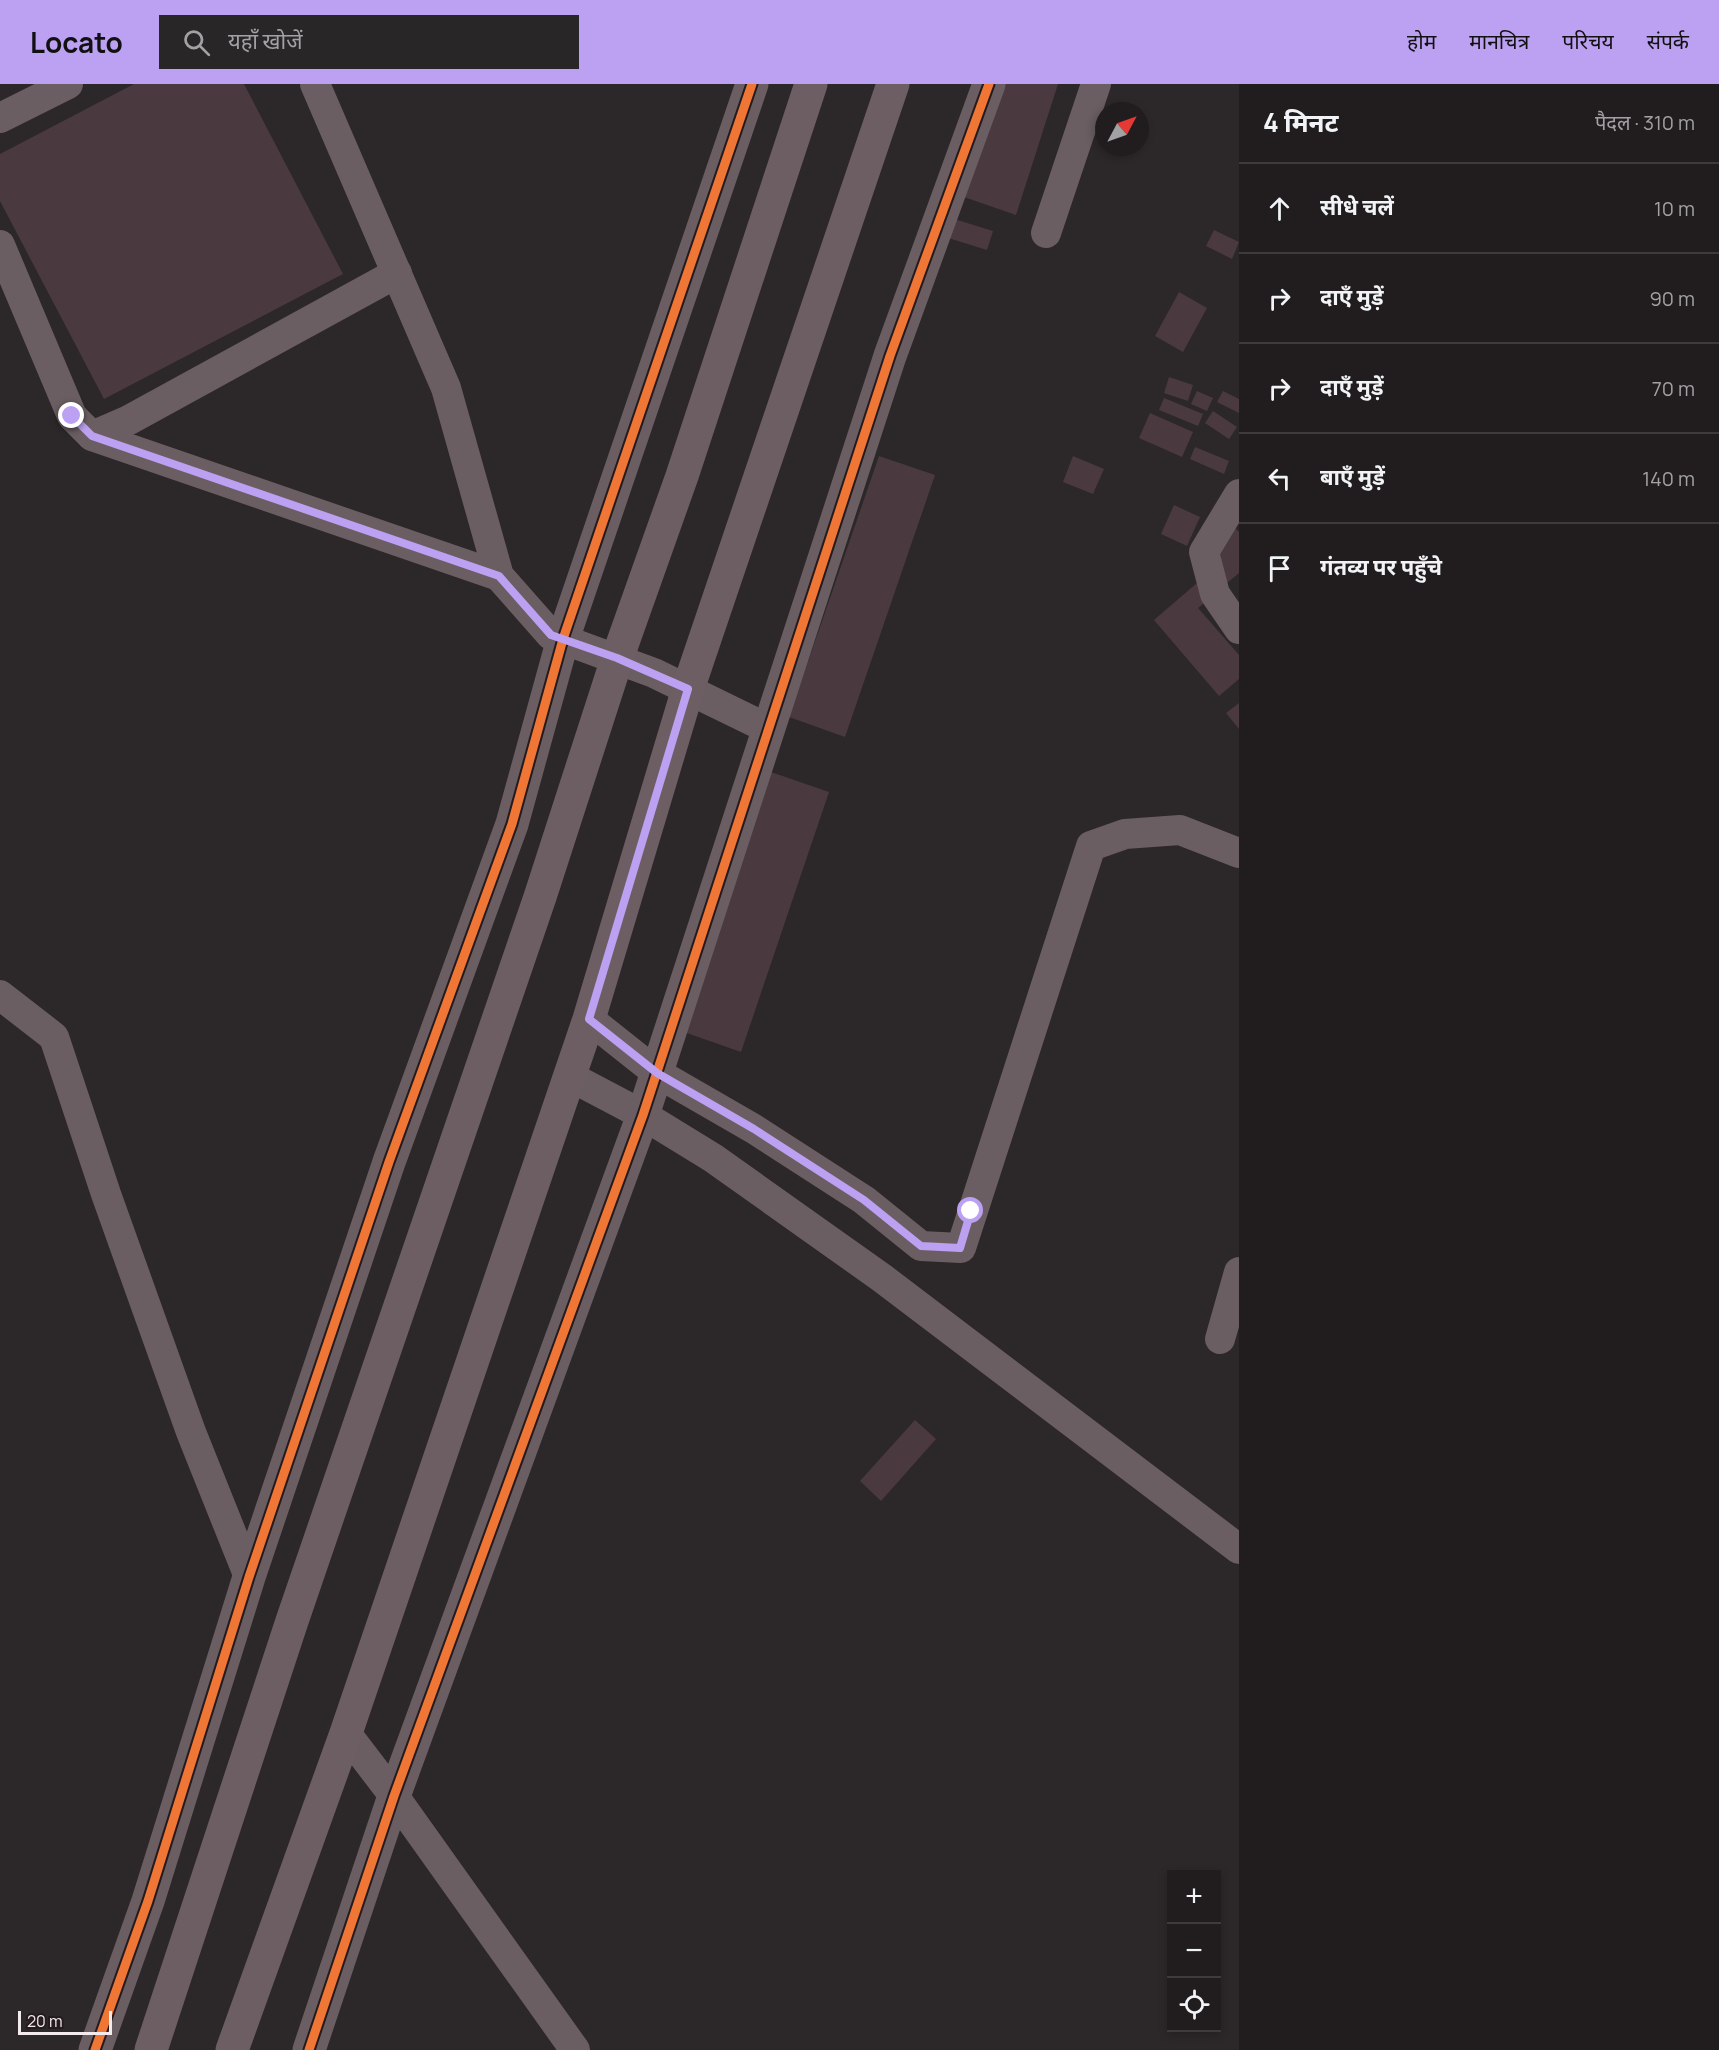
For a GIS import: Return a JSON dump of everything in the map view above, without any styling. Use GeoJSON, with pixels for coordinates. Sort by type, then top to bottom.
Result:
{"type":"FeatureCollection","features":[{"type":"Feature","properties":{"kind":"main road"},"geometry":{"type":"LineString","coordinates":[[151,2050],[292,1621],[540,897],[617,658],[682,476],[811,84]]}},
{"type":"Feature","properties":{"kind":"main road"},"geometry":{"type":"LineString","coordinates":[[232,2050],[346,1732],[589,1019],[688,689],[893,84]]}},
{"type":"Feature","properties":{"kind":"street"},"geometry":{"type":"LineString","coordinates":[[0,118],[68,84]]}},
{"type":"Feature","properties":{"kind":"street"},"geometry":{"type":"LineString","coordinates":[[315,84],[446,388],[499,576],[551,635],[617,658],[688,689],[769,729]]}},
{"type":"Feature","properties":{"kind":"street"},"geometry":{"type":"LineString","coordinates":[[95,2050],[148,1901],[249,1577],[389,1162],[512,824],[563,639],[752,84]]}},
{"type":"Feature","properties":{"kind":"street"},"geometry":{"type":"LineString","coordinates":[[309,2050],[394,1796],[643,1115],[890,356],[989,84]]}},
{"type":"Feature","properties":{"kind":"street"},"geometry":{"type":"LineString","coordinates":[[1046,233],[1096,84]]}},
{"type":"Feature","properties":{"kind":"street"},"geometry":{"type":"LineString","coordinates":[[0,245],[72,416],[92,436],[499,576]]}},
{"type":"Feature","properties":{"kind":"street"},"geometry":{"type":"LineString","coordinates":[[92,436],[129,420],[397,273]]}},
{"type":"Feature","properties":{"kind":"street"},"geometry":{"type":"LineString","coordinates":[[1239,494],[1204,552],[1215,594],[1239,629]]}},
{"type":"Feature","properties":{"kind":"street"},"geometry":{"type":"LineString","coordinates":[[589,1019],[657,1073],[754,1129],[864,1200],[921,1246],[960,1248],[1091,846],[1125,834],[1180,830],[1239,853]]}},
{"type":"Feature","properties":{"kind":"street"},"geometry":{"type":"LineString","coordinates":[[0,995],[54,1037],[106,1194],[183,1410],[249,1577]]}},
{"type":"Feature","properties":{"kind":"street"},"geometry":{"type":"LineString","coordinates":[[569,1076],[643,1115],[713,1158],[882,1278],[1237,1542]]}},
{"type":"Feature","properties":{"kind":"street"},"geometry":{"type":"LineString","coordinates":[[1220,1340],[1239,1272]]}},
{"type":"Feature","properties":{"kind":"street"},"geometry":{"type":"LineString","coordinates":[[346,1732],[575,2050]]}},
{"type":"Feature","properties":{"kind":"building"},"geometry":{"type":"Polygon","coordinates":[[[134,84],[244,84],[343,274],[104,399],[0,201],[0,154],[134,84]]]}},
{"type":"Feature","properties":{"kind":"building"},"geometry":{"type":"Polygon","coordinates":[[[998,84],[1058,84],[1016,215],[961,196],[998,84]]]}},
{"type":"Feature","properties":{"kind":"building"},"geometry":{"type":"Polygon","coordinates":[[[951,218],[993,231],[987,250],[945,237],[951,218]]]}},
{"type":"Feature","properties":{"kind":"building"},"geometry":{"type":"Polygon","coordinates":[[[1214,230],[1239,242],[1232,259],[1206,246],[1214,230]]]}},
{"type":"Feature","properties":{"kind":"building"},"geometry":{"type":"Polygon","coordinates":[[[1179,292],[1207,308],[1183,352],[1155,336],[1179,292]]]}},
{"type":"Feature","properties":{"kind":"building"},"geometry":{"type":"Polygon","coordinates":[[[1169,377],[1193,385],[1188,401],[1164,393],[1169,377]]]}},
{"type":"Feature","properties":{"kind":"building"},"geometry":{"type":"Polygon","coordinates":[[[1197,391],[1213,398],[1207,411],[1191,404],[1197,391]]]}},
{"type":"Feature","properties":{"kind":"building"},"geometry":{"type":"Polygon","coordinates":[[[1223,391],[1239,399],[1239,413],[1217,402],[1223,391]]]}},
{"type":"Feature","properties":{"kind":"building"},"geometry":{"type":"Polygon","coordinates":[[[1164,398],[1203,414],[1198,426],[1159,410],[1164,398]]]}},
{"type":"Feature","properties":{"kind":"building"},"geometry":{"type":"Polygon","coordinates":[[[1213,411],[1237,427],[1229,439],[1205,423],[1213,411]]]}},
{"type":"Feature","properties":{"kind":"building"},"geometry":{"type":"Polygon","coordinates":[[[1150,413],[1193,432],[1182,457],[1139,438],[1150,413]]]}},
{"type":"Feature","properties":{"kind":"building"},"geometry":{"type":"Polygon","coordinates":[[[1195,447],[1229,461],[1224,474],[1190,459],[1195,447]]]}},
{"type":"Feature","properties":{"kind":"building"},"geometry":{"type":"Polygon","coordinates":[[[879,456],[935,475],[845,737],[789,717],[879,456]]]}},
{"type":"Feature","properties":{"kind":"building"},"geometry":{"type":"Polygon","coordinates":[[[1073,456],[1104,469],[1093,494],[1063,482],[1073,456]]]}},
{"type":"Feature","properties":{"kind":"building"},"geometry":{"type":"Polygon","coordinates":[[[1174,505],[1200,517],[1187,546],[1161,534],[1174,505]]]}},
{"type":"Feature","properties":{"kind":"building"},"geometry":{"type":"Polygon","coordinates":[[[1235,528],[1239,532],[1239,573],[1227,583],[1210,564],[1235,528]]]}},
{"type":"Feature","properties":{"kind":"building"},"geometry":{"type":"Polygon","coordinates":[[[1197,583],[1210,598],[1198,608],[1239,655],[1239,679],[1219,696],[1154,620],[1197,583]]]}},
{"type":"Feature","properties":{"kind":"building"},"geometry":{"type":"Polygon","coordinates":[[[1239,703],[1239,729],[1226,713],[1239,703]]]}},
{"type":"Feature","properties":{"kind":"building"},"geometry":{"type":"Polygon","coordinates":[[[771,772],[829,792],[741,1052],[684,1032],[771,772]]]}},
{"type":"Feature","properties":{"kind":"building"},"geometry":{"type":"Polygon","coordinates":[[[915,1420],[936,1439],[881,1501],[860,1481],[915,1420]]]}},
{"type":"Feature","properties":{"kind":"cycle path"},"geometry":{"type":"LineString","coordinates":[[95,2050],[148,1901],[249,1577],[389,1162],[512,824],[563,639],[752,84]]}},
{"type":"Feature","properties":{"kind":"cycle path"},"geometry":{"type":"LineString","coordinates":[[309,2050],[394,1796],[643,1115],[890,356],[989,84]]}},
{"type":"Feature","properties":{"kind":"route"},"geometry":{"type":"LineString","coordinates":[[72,416],[92,436],[499,576],[551,635],[617,658],[688,689],[589,1019],[657,1073],[754,1129],[864,1200],[921,1246],[960,1248],[971,1211]]}}]}
